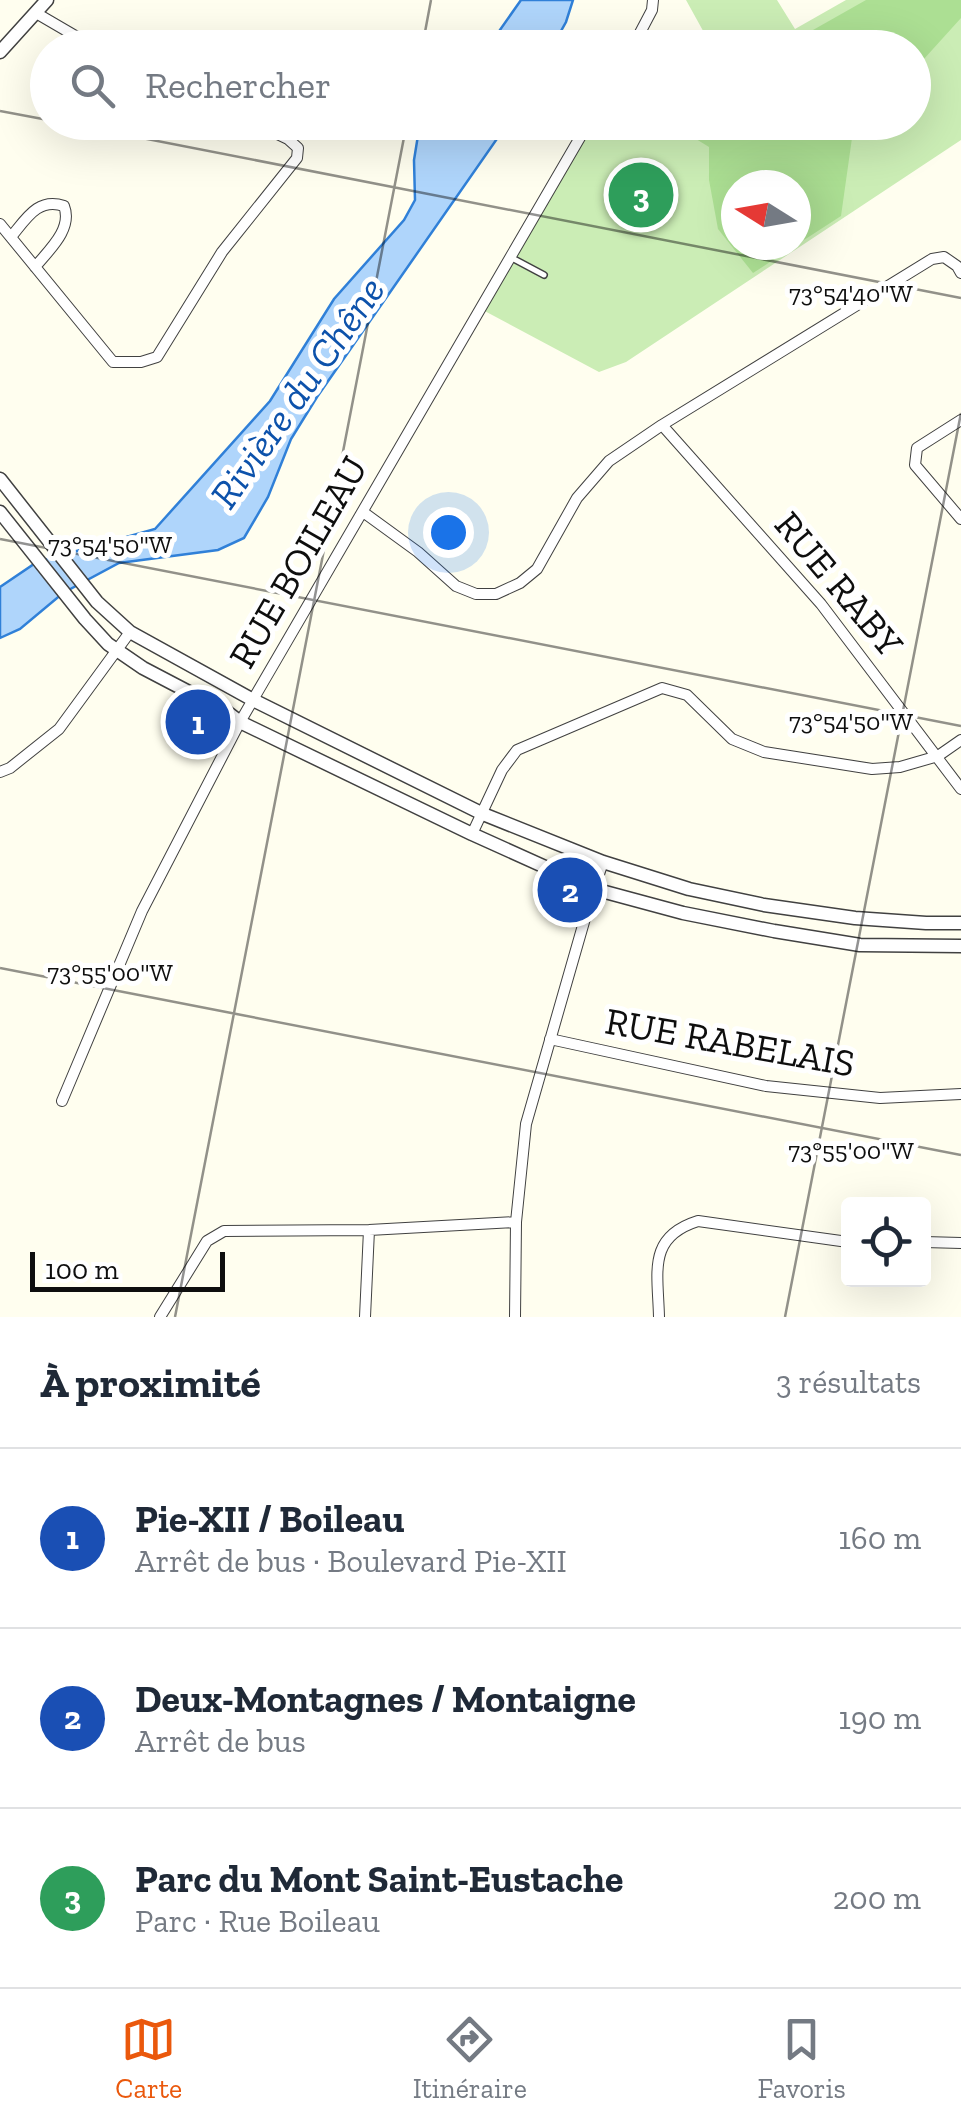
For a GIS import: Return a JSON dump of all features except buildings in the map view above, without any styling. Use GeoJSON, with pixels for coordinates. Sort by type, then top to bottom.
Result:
{"type":"FeatureCollection","features":[{"type":"Feature","properties":{"kind":"street"},"geometry":{"type":"LineString","coordinates":[[0,52],[47,0]]}},
{"type":"Feature","properties":{"kind":"street"},"geometry":{"type":"LineString","coordinates":[[641,30],[653,5],[668,0]]}},
{"type":"Feature","properties":{"kind":"street"},"geometry":{"type":"LineString","coordinates":[[36,12],[66,30]]}},
{"type":"Feature","properties":{"kind":"street"},"geometry":{"type":"LineString","coordinates":[[0,224],[113,362],[141,362],[157,357],[222,252],[297,158],[298,148],[290,140]]}},
{"type":"Feature","properties":{"kind":"street","name":"RUE BOILEAU"},"geometry":{"type":"LineString","coordinates":[[62,1101],[142,911],[240,722],[579,140]]}},
{"type":"Feature","properties":{"kind":"street"},"geometry":{"type":"LineString","coordinates":[[11,237],[43,203],[64,206],[68,215],[65,229],[35,267]]}},
{"type":"Feature","properties":{"kind":"street"},"geometry":{"type":"LineString","coordinates":[[363,512],[456,586],[476,594],[496,594],[520,583],[537,569],[577,498],[609,461],[662,424],[932,259],[944,258],[961,273]]}},
{"type":"Feature","properties":{"kind":"street"},"geometry":{"type":"LineString","coordinates":[[961,420],[917,448],[915,466],[961,519]]}},
{"type":"Feature","properties":{"kind":"street","name":"RUE RABY"},"geometry":{"type":"LineString","coordinates":[[662,424],[821,604],[961,790]]}},
{"type":"Feature","properties":{"kind":"street"},"geometry":{"type":"LineString","coordinates":[[0,479],[106,612],[130,632],[253,700],[484,814],[604,862],[689,889],[855,918],[961,923]]}},
{"type":"Feature","properties":{"kind":"street"},"geometry":{"type":"LineString","coordinates":[[0,512],[92,627],[116,650],[240,722],[472,834],[594,889],[683,913],[860,945],[961,946]]}},
{"type":"Feature","properties":{"kind":"street"},"geometry":{"type":"LineString","coordinates":[[0,772],[60,729],[130,632]]}},
{"type":"Feature","properties":{"kind":"street"},"geometry":{"type":"LineString","coordinates":[[472,834],[502,770],[516,750],[662,688],[687,695],[732,739],[764,752],[872,770],[938,756],[961,740]]}},
{"type":"Feature","properties":{"kind":"street"},"geometry":{"type":"LineString","coordinates":[[515,1317],[516,1222],[526,1124],[604,862]]}},
{"type":"Feature","properties":{"kind":"street","name":"RUE RABELAIS"},"geometry":{"type":"LineString","coordinates":[[550,1039],[766,1086],[880,1098],[961,1094]]}},
{"type":"Feature","properties":{"kind":"street"},"geometry":{"type":"LineString","coordinates":[[660,1317],[658,1260],[664,1242],[679,1227],[698,1221],[841,1241]]}},
{"type":"Feature","properties":{"kind":"street"},"geometry":{"type":"LineString","coordinates":[[160,1317],[206,1241],[224,1231],[369,1230],[516,1222]]}},
{"type":"Feature","properties":{"kind":"street"},"geometry":{"type":"LineString","coordinates":[[365,1317],[369,1230]]}},
{"type":"Feature","properties":{"kind":"street"},"geometry":{"type":"LineString","coordinates":[[931,1242],[961,1242]]}},
{"type":"Feature","properties":{"kind":"lane"},"geometry":{"type":"LineString","coordinates":[[511,257],[544,275]]}},
{"type":"Feature","properties":{"kind":"green space"},"geometry":{"type":"Polygon","coordinates":[[[686,0],[777,0],[795,29],[846,0],[961,0],[961,140],[811,239],[811,170],[721,170],[721,260],[780,260],[626,362],[599,372],[479,308],[579,140],[931,140],[931,30],[703,30],[686,0]]]}},
{"type":"Feature","properties":{"kind":"green space"},"geometry":{"type":"Polygon","coordinates":[[[866,0],[961,0],[961,18],[931,51],[931,30],[813,30],[866,0]]]}},
{"type":"Feature","properties":{"kind":"green space"},"geometry":{"type":"Polygon","coordinates":[[[698,140],[852,140],[841,216],[811,235],[811,170],[721,170],[721,233],[709,180],[709,147],[698,140]]]}},
{"type":"Feature","properties":{"kind":"green space"},"geometry":{"type":"Polygon","coordinates":[[[743,260],[773,260],[753,273],[743,260]]]}},
{"type":"Feature","properties":{"kind":"water"},"geometry":{"type":"Polygon","coordinates":[[[521,0],[573,0],[562,30],[500,30],[521,0]]]}},
{"type":"Feature","properties":{"kind":"water","name":"Rivière du Chêne"},"geometry":{"type":"Polygon","coordinates":[[[417,140],[496,140],[317,397],[291,439],[268,497],[244,538],[218,550],[119,563],[63,593],[20,629],[0,638],[0,587],[37,562],[155,529],[270,401],[334,299],[404,220],[415,200],[417,140]]]}},
{"type":"Feature","properties":{"kind":"place","name":"Parc du Mont Saint-Eustache"},"geometry":{"type":"Point","coordinates":[641,195]}},
{"type":"Feature","properties":{"kind":"place","name":"Pie-XII / Boileau"},"geometry":{"type":"Point","coordinates":[198,722]}},
{"type":"Feature","properties":{"kind":"place","name":"Deux-Montagnes / Montaigne"},"geometry":{"type":"Point","coordinates":[570,890]}}]}
